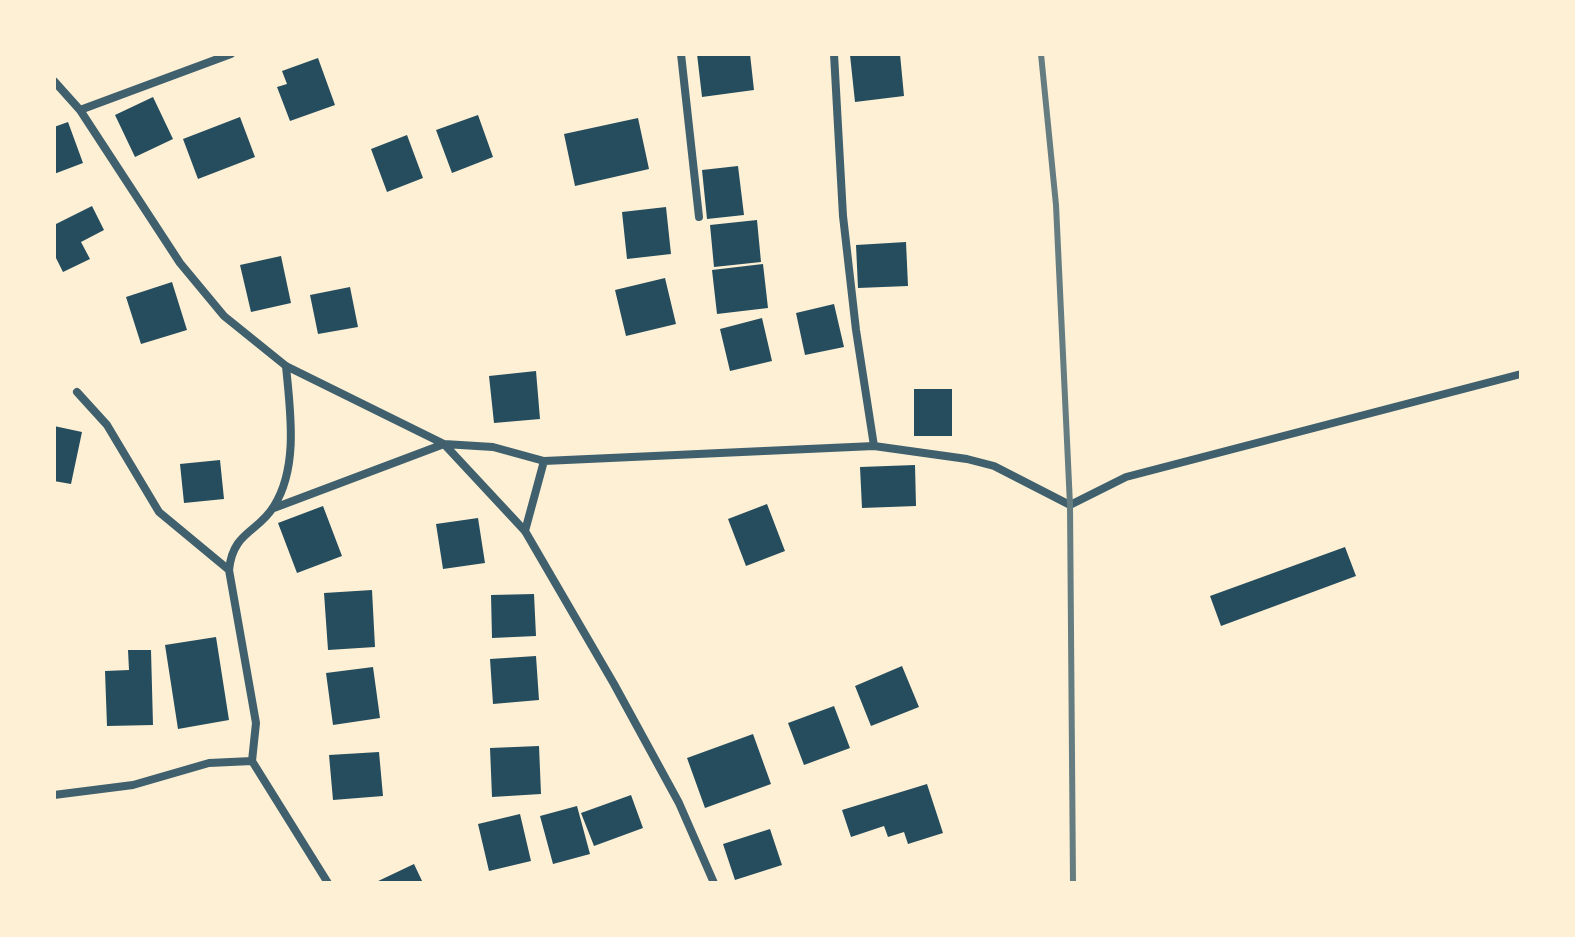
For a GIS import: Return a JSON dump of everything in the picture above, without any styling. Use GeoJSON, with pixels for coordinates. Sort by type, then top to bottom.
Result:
{"type":"FeatureCollection","features":[{"type":"Feature","properties":{"kind":"street"},"geometry":{"type":"LineString","coordinates":[[80,110],[231,54]]}},
{"type":"Feature","properties":{"kind":"street"},"geometry":{"type":"LineString","coordinates":[[681,54],[699,217]]}},
{"type":"Feature","properties":{"kind":"street"},"geometry":{"type":"LineString","coordinates":[[834,54],[843,216],[874,446]]}},
{"type":"Feature","properties":{"kind":"street"},"geometry":{"type":"LineString","coordinates":[[54,81],[80,110],[180,263],[224,316],[286,366],[444,444],[525,531],[679,803],[714,883]]}},
{"type":"Feature","properties":{"kind":"street"},"geometry":{"type":"LineString","coordinates":[[274,508],[288,471],[291,425],[286,366]]}},
{"type":"Feature","properties":{"kind":"street"},"geometry":{"type":"LineString","coordinates":[[328,883],[252,761],[256,723],[229,570],[231,553],[248,531],[274,508],[444,444],[493,447],[544,461],[874,446],[967,459],[994,466],[1070,505],[1126,477],[1521,374]]}},
{"type":"Feature","properties":{"kind":"street"},"geometry":{"type":"LineString","coordinates":[[77,392],[107,425],[159,512],[229,570]]}},
{"type":"Feature","properties":{"kind":"street"},"geometry":{"type":"LineString","coordinates":[[525,531],[544,461]]}},
{"type":"Feature","properties":{"kind":"street"},"geometry":{"type":"LineString","coordinates":[[54,795],[133,785],[209,763],[252,761]]}},
{"type":"Feature","properties":{"kind":"building"},"geometry":{"type":"Polygon","coordinates":[[[697,54],[750,54],[754,90],[702,97],[697,54]]]}},
{"type":"Feature","properties":{"kind":"building"},"geometry":{"type":"Polygon","coordinates":[[[900,54],[904,96],[855,102],[850,55],[900,54]]]}},
{"type":"Feature","properties":{"kind":"building"},"geometry":{"type":"Polygon","coordinates":[[[318,58],[335,105],[290,121],[277,87],[287,84],[282,71],[318,58]]]}},
{"type":"Feature","properties":{"kind":"building"},"geometry":{"type":"Polygon","coordinates":[[[153,97],[173,139],[135,157],[115,115],[153,97]]]}},
{"type":"Feature","properties":{"kind":"building"},"geometry":{"type":"Polygon","coordinates":[[[478,115],[493,157],[452,173],[436,130],[478,115]]]}},
{"type":"Feature","properties":{"kind":"building"},"geometry":{"type":"Polygon","coordinates":[[[240,117],[255,157],[198,179],[183,139],[240,117]]]}},
{"type":"Feature","properties":{"kind":"building"},"geometry":{"type":"Polygon","coordinates":[[[638,118],[649,169],[575,186],[564,134],[638,118]]]}},
{"type":"Feature","properties":{"kind":"building"},"geometry":{"type":"Polygon","coordinates":[[[68,122],[83,163],[54,174],[54,127],[68,122]]]}},
{"type":"Feature","properties":{"kind":"building"},"geometry":{"type":"Polygon","coordinates":[[[407,135],[423,178],[387,192],[371,149],[407,135]]]}},
{"type":"Feature","properties":{"kind":"building"},"geometry":{"type":"Polygon","coordinates":[[[738,166],[744,215],[707,219],[702,170],[738,166]]]}},
{"type":"Feature","properties":{"kind":"building"},"geometry":{"type":"Polygon","coordinates":[[[92,206],[104,230],[81,242],[90,259],[63,272],[54,254],[54,225],[92,206]]]}},
{"type":"Feature","properties":{"kind":"building"},"geometry":{"type":"Polygon","coordinates":[[[666,207],[671,254],[627,259],[622,212],[666,207]]]}},
{"type":"Feature","properties":{"kind":"building"},"geometry":{"type":"Polygon","coordinates":[[[757,220],[761,262],[714,267],[710,225],[757,220]]]}},
{"type":"Feature","properties":{"kind":"building"},"geometry":{"type":"Polygon","coordinates":[[[906,242],[908,286],[858,288],[856,245],[906,242]]]}},
{"type":"Feature","properties":{"kind":"building"},"geometry":{"type":"Polygon","coordinates":[[[281,256],[291,303],[251,312],[240,265],[281,256]]]}},
{"type":"Feature","properties":{"kind":"building"},"geometry":{"type":"Polygon","coordinates":[[[763,264],[768,308],[717,314],[712,270],[763,264]]]}},
{"type":"Feature","properties":{"kind":"building"},"geometry":{"type":"Polygon","coordinates":[[[665,278],[676,324],[626,336],[615,290],[665,278]]]}},
{"type":"Feature","properties":{"kind":"building"},"geometry":{"type":"Polygon","coordinates":[[[172,282],[187,330],[141,344],[126,297],[172,282]]]}},
{"type":"Feature","properties":{"kind":"building"},"geometry":{"type":"Polygon","coordinates":[[[350,287],[358,327],[318,334],[310,295],[350,287]]]}},
{"type":"Feature","properties":{"kind":"building"},"geometry":{"type":"Polygon","coordinates":[[[834,304],[844,347],[805,355],[796,313],[834,304]]]}},
{"type":"Feature","properties":{"kind":"building"},"geometry":{"type":"Polygon","coordinates":[[[762,318],[772,361],[730,371],[720,329],[762,318]]]}},
{"type":"Feature","properties":{"kind":"building"},"geometry":{"type":"Polygon","coordinates":[[[536,371],[540,419],[494,423],[489,376],[536,371]]]}},
{"type":"Feature","properties":{"kind":"building"},"geometry":{"type":"Polygon","coordinates":[[[914,389],[952,389],[952,436],[914,436],[914,389]]]}},
{"type":"Feature","properties":{"kind":"building"},"geometry":{"type":"Polygon","coordinates":[[[54,426],[82,432],[71,484],[54,481],[54,426]]]}},
{"type":"Feature","properties":{"kind":"building"},"geometry":{"type":"Polygon","coordinates":[[[220,460],[224,499],[184,503],[180,464],[220,460]]]}},
{"type":"Feature","properties":{"kind":"building"},"geometry":{"type":"Polygon","coordinates":[[[915,465],[916,506],[862,508],[860,467],[915,465]]]}},
{"type":"Feature","properties":{"kind":"building"},"geometry":{"type":"Polygon","coordinates":[[[767,504],[785,551],[746,566],[728,519],[767,504]]]}},
{"type":"Feature","properties":{"kind":"building"},"geometry":{"type":"Polygon","coordinates":[[[323,506],[342,556],[297,573],[278,523],[323,506]]]}},
{"type":"Feature","properties":{"kind":"building"},"geometry":{"type":"Polygon","coordinates":[[[478,518],[485,563],[443,569],[436,524],[478,518]]]}},
{"type":"Feature","properties":{"kind":"building"},"geometry":{"type":"Polygon","coordinates":[[[1345,547],[1356,576],[1221,626],[1210,596],[1345,547]]]}},
{"type":"Feature","properties":{"kind":"building"},"geometry":{"type":"Polygon","coordinates":[[[372,590],[375,647],[328,650],[324,593],[372,590]]]}},
{"type":"Feature","properties":{"kind":"building"},"geometry":{"type":"Polygon","coordinates":[[[534,594],[536,636],[492,638],[491,595],[534,594]]]}},
{"type":"Feature","properties":{"kind":"building"},"geometry":{"type":"Polygon","coordinates":[[[216,637],[229,720],[178,729],[165,645],[216,637]]]}},
{"type":"Feature","properties":{"kind":"building"},"geometry":{"type":"Polygon","coordinates":[[[128,650],[151,650],[153,725],[107,726],[105,671],[129,670],[128,650]]]}},
{"type":"Feature","properties":{"kind":"building"},"geometry":{"type":"Polygon","coordinates":[[[536,656],[539,700],[493,704],[490,659],[536,656]]]}},
{"type":"Feature","properties":{"kind":"building"},"geometry":{"type":"Polygon","coordinates":[[[902,666],[919,707],[871,726],[855,686],[902,666]]]}},
{"type":"Feature","properties":{"kind":"building"},"geometry":{"type":"Polygon","coordinates":[[[373,667],[380,718],[333,725],[326,673],[373,667]]]}},
{"type":"Feature","properties":{"kind":"building"},"geometry":{"type":"Polygon","coordinates":[[[834,706],[850,748],[804,765],[788,723],[834,706]]]}},
{"type":"Feature","properties":{"kind":"building"},"geometry":{"type":"Polygon","coordinates":[[[753,734],[771,784],[705,808],[687,758],[753,734]]]}},
{"type":"Feature","properties":{"kind":"building"},"geometry":{"type":"Polygon","coordinates":[[[539,746],[541,794],[492,797],[490,748],[539,746]]]}},
{"type":"Feature","properties":{"kind":"building"},"geometry":{"type":"Polygon","coordinates":[[[379,752],[383,796],[333,800],[329,755],[379,752]]]}},
{"type":"Feature","properties":{"kind":"building"},"geometry":{"type":"Polygon","coordinates":[[[927,784],[943,833],[908,844],[904,832],[888,837],[884,826],[851,837],[842,810],[927,784]]]}},
{"type":"Feature","properties":{"kind":"building"},"geometry":{"type":"Polygon","coordinates":[[[631,795],[643,828],[594,846],[581,813],[631,795]]]}},
{"type":"Feature","properties":{"kind":"building"},"geometry":{"type":"Polygon","coordinates":[[[577,806],[590,854],[553,864],[540,816],[577,806]]]}},
{"type":"Feature","properties":{"kind":"building"},"geometry":{"type":"Polygon","coordinates":[[[520,814],[531,861],[489,871],[478,824],[520,814]]]}},
{"type":"Feature","properties":{"kind":"building"},"geometry":{"type":"Polygon","coordinates":[[[770,829],[782,865],[735,880],[723,844],[770,829]]]}},
{"type":"Feature","properties":{"kind":"building"},"geometry":{"type":"Polygon","coordinates":[[[414,864],[423,883],[374,883],[414,864]]]}},
{"type":"Feature","properties":{"kind":"railway"},"geometry":{"type":"LineString","coordinates":[[1041,54],[1056,205],[1070,505],[1073,883]]}}]}
